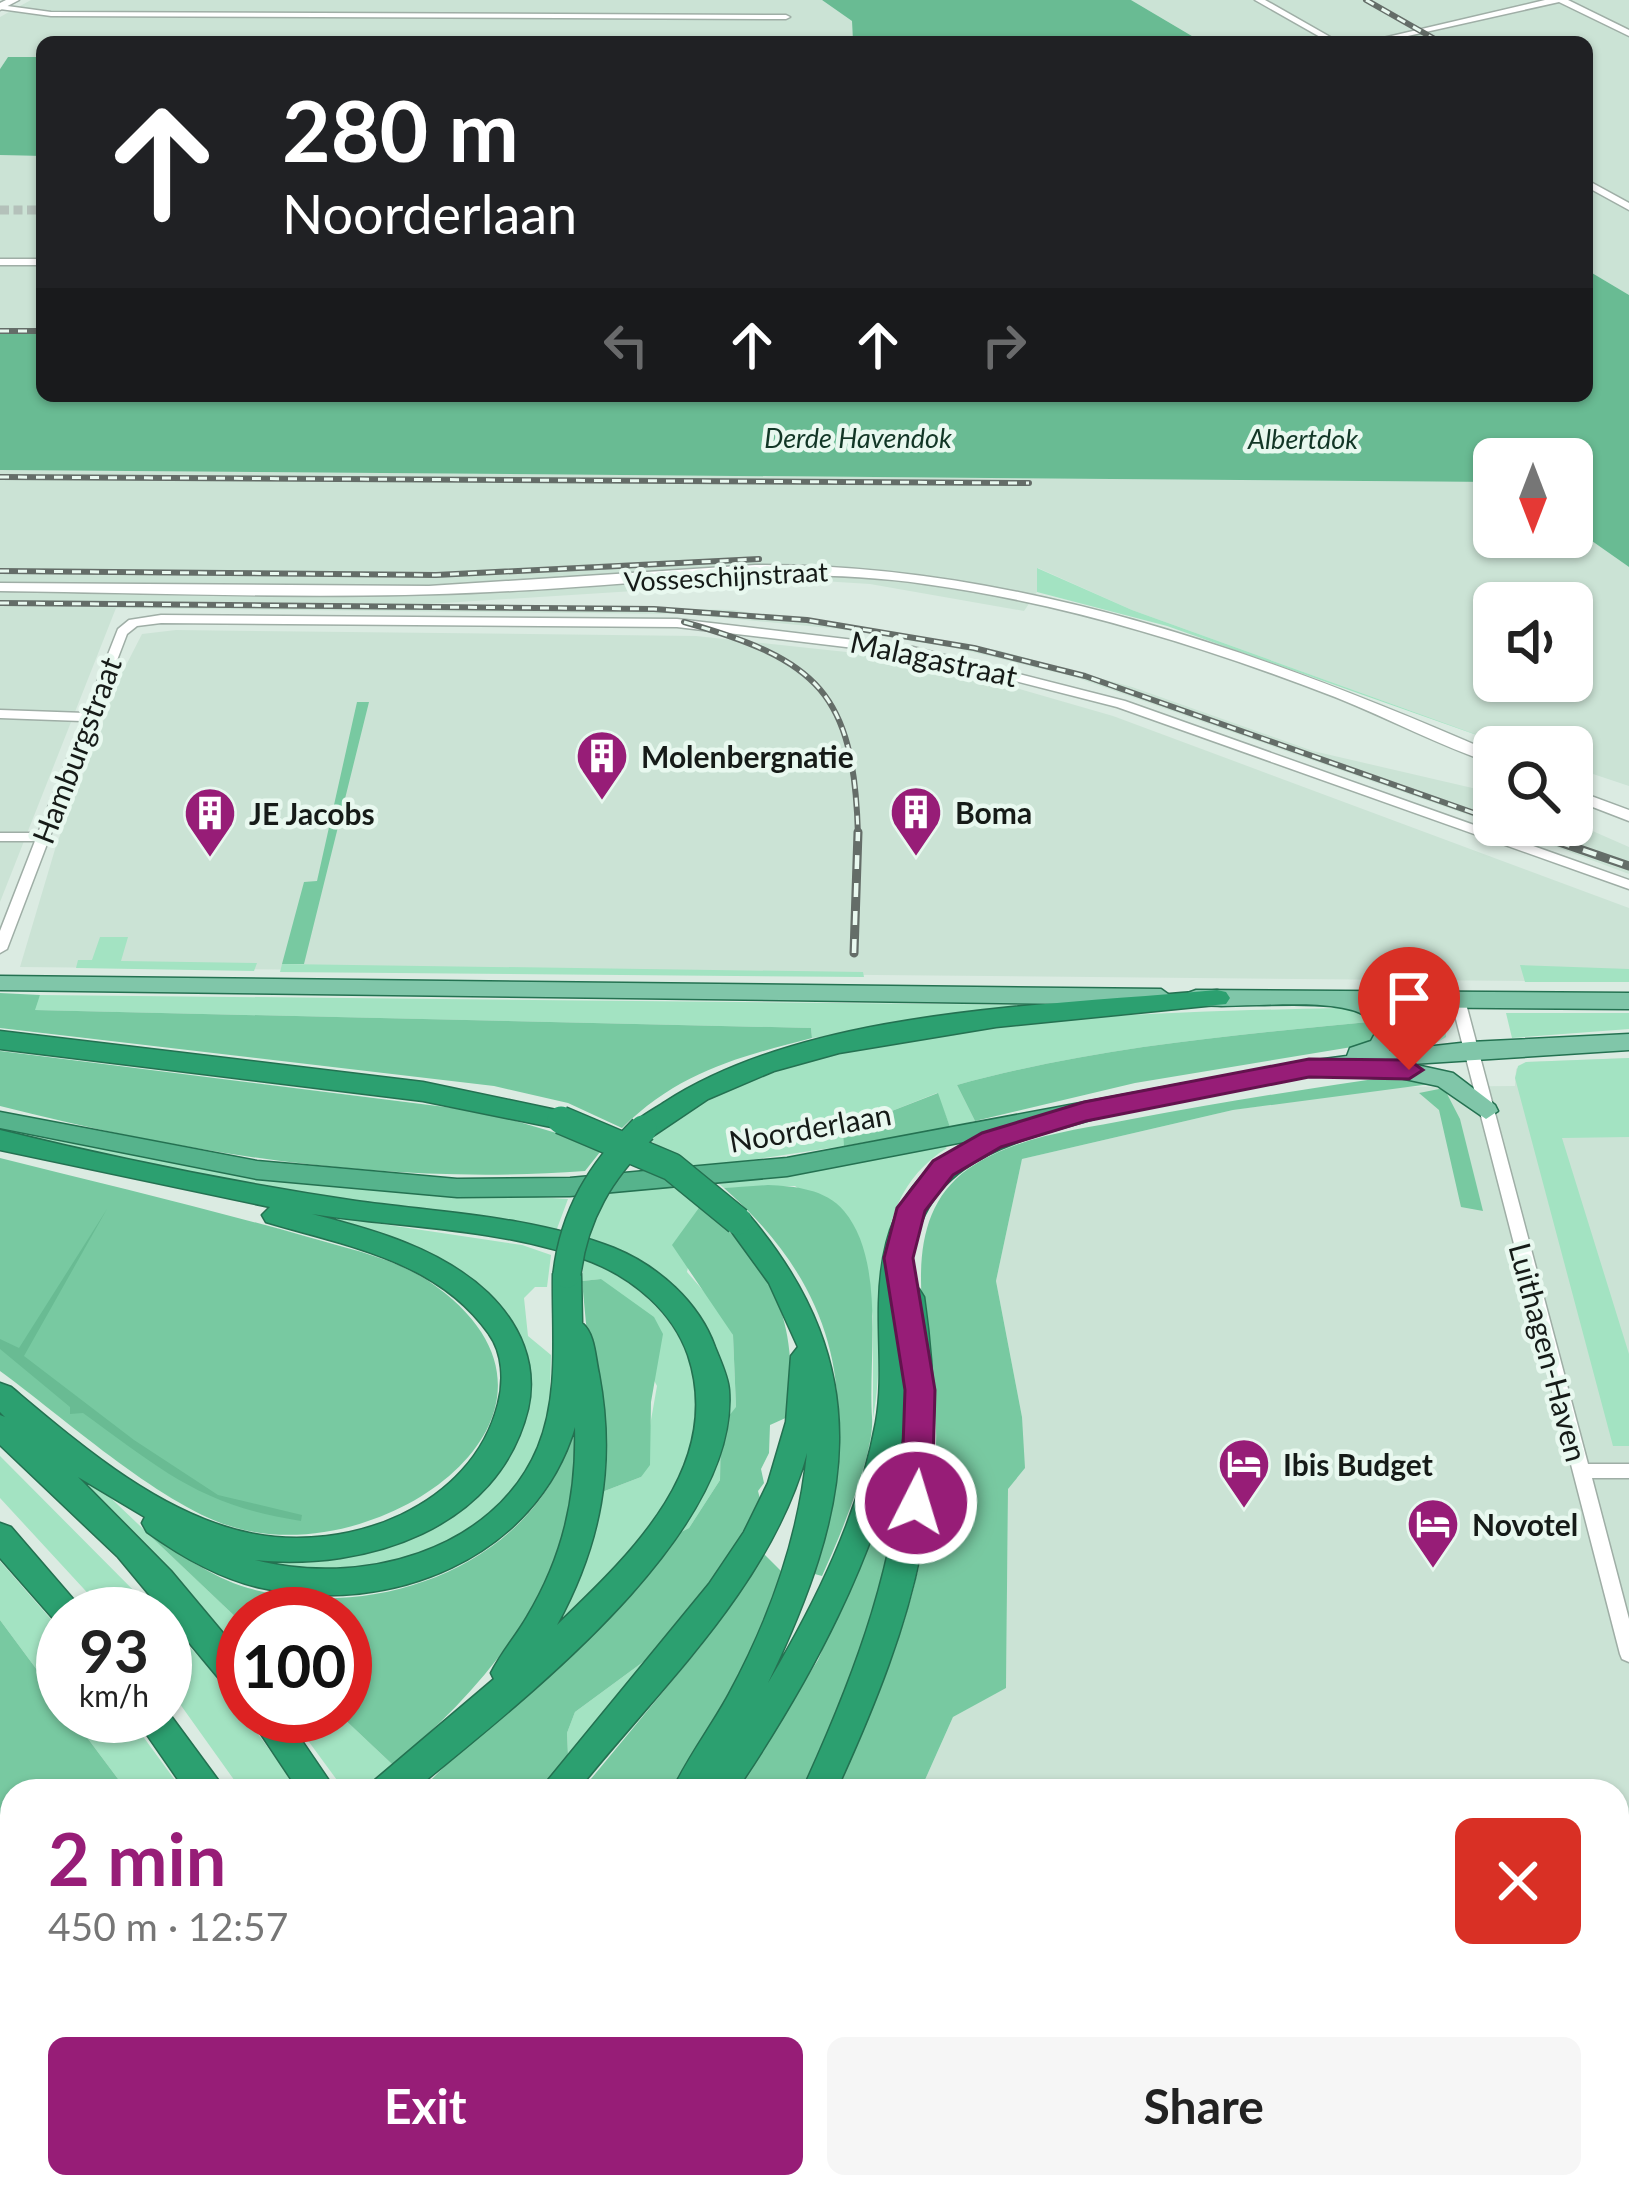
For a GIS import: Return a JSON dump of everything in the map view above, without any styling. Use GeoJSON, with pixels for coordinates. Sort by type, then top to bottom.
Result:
{"type":"FeatureCollection","features":[{"type":"Feature","properties":{"kind":"highway"},"geometry":{"type":"LineString","coordinates":[[0,1395],[185,1542],[241,1569],[336,1583],[380,1579],[430,1564],[497,1525],[528,1494],[548,1460],[562,1411],[567,1274],[574,1228],[604,1171],[643,1130],[692,1094],[738,1072],[803,1053],[993,1022],[1217,998]]}},
{"type":"Feature","properties":{"kind":"highway"},"geometry":{"type":"LineString","coordinates":[[0,1040],[165,1065],[443,1094],[561,1120],[672,1167],[738,1221],[771,1262],[804,1328],[819,1368],[824,1423],[806,1534],[747,1694],[696,1779]]}},
{"type":"Feature","properties":{"kind":"highway","name":"Noorderlaan"},"geometry":{"type":"LineString","coordinates":[[0,1120],[257,1171],[479,1188],[722,1176],[1309,1068]]}},
{"type":"Feature","properties":{"kind":"highway"},"geometry":{"type":"LineString","coordinates":[[723,1779],[814,1627],[872,1491],[895,1394],[898,1271],[905,1221],[943,1168],[992,1140],[1084,1112]]}},
{"type":"Feature","properties":{"kind":"highway"},"geometry":{"type":"LineString","coordinates":[[0,1140],[317,1205],[550,1240],[633,1271],[681,1311],[703,1348],[714,1387],[712,1430],[698,1472],[662,1534],[618,1588],[402,1779]]}},
{"type":"Feature","properties":{"kind":"highway"},"geometry":{"type":"LineString","coordinates":[[34,1149],[83,1167],[330,1228],[404,1253],[477,1300],[507,1337],[517,1371],[508,1427],[473,1483],[427,1516],[362,1543],[306,1551],[236,1543],[150,1504],[75,1458]]}},
{"type":"Feature","properties":{"kind":"highway"},"geometry":{"type":"LineString","coordinates":[[824,1779],[874,1671],[914,1528],[920,1390],[910,1304],[898,1271]]}},
{"type":"Feature","properties":{"kind":"highway"},"geometry":{"type":"LineString","coordinates":[[480,1711],[554,1605],[586,1518],[593,1423],[567,1274]]}},
{"type":"Feature","properties":{"kind":"highway"},"geometry":{"type":"LineString","coordinates":[[566,1779],[699,1626],[752,1546],[772,1508],[797,1431],[806,1362],[804,1328]]}},
{"type":"Feature","properties":{"kind":"highway"},"geometry":{"type":"LineString","coordinates":[[0,1427],[107,1525],[216,1645]]}},
{"type":"Feature","properties":{"kind":"highway"},"geometry":{"type":"LineString","coordinates":[[0,1536],[46,1587]]}},
{"type":"Feature","properties":{"kind":"highway"},"geometry":{"type":"LineString","coordinates":[[171,1743],[197,1779]]}},
{"type":"Feature","properties":{"kind":"highway"},"geometry":{"type":"LineString","coordinates":[[285,1743],[311,1779]]}},
{"type":"Feature","properties":{"kind":"main road"},"geometry":{"type":"LineString","coordinates":[[0,983],[1629,1001]]}},
{"type":"Feature","properties":{"kind":"main road"},"geometry":{"type":"LineString","coordinates":[[1309,1068],[1371,1050],[1390,1034],[1382,1013],[1348,999]]}},
{"type":"Feature","properties":{"kind":"main road","name":"Noorderlaan"},"geometry":{"type":"LineString","coordinates":[[1309,1068],[1470,1050],[1629,1042]]}},
{"type":"Feature","properties":{"kind":"main road"},"geometry":{"type":"LineString","coordinates":[[1309,1068],[1425,1073],[1462,1088],[1486,1111]]}},
{"type":"Feature","properties":{"kind":"street"},"geometry":{"type":"LineString","coordinates":[[0,7],[14,0]]}},
{"type":"Feature","properties":{"kind":"street"},"geometry":{"type":"LineString","coordinates":[[1259,0],[1324,36]]}},
{"type":"Feature","properties":{"kind":"street"},"geometry":{"type":"LineString","coordinates":[[1397,36],[1559,0],[1629,33]]}},
{"type":"Feature","properties":{"kind":"street"},"geometry":{"type":"LineString","coordinates":[[0,7],[51,14],[786,17]]}},
{"type":"Feature","properties":{"kind":"street"},"geometry":{"type":"LineString","coordinates":[[1593,186],[1629,207]]}},
{"type":"Feature","properties":{"kind":"street"},"geometry":{"type":"LineString","coordinates":[[0,262],[36,262]]}},
{"type":"Feature","properties":{"kind":"street","name":"Vosseschijnstraat"},"geometry":{"type":"LineString","coordinates":[[0,587],[434,590],[791,570],[865,573],[1004,596],[1153,631],[1400,718],[1473,750]]}},
{"type":"Feature","properties":{"kind":"street","name":"Hamburgstraat"},"geometry":{"type":"LineString","coordinates":[[0,949],[122,632],[145,620],[205,620]]}},
{"type":"Feature","properties":{"kind":"street","name":"Malagastraat"},"geometry":{"type":"LineString","coordinates":[[205,620],[676,623],[913,651],[1121,704],[1629,885]]}},
{"type":"Feature","properties":{"kind":"street"},"geometry":{"type":"LineString","coordinates":[[0,714],[89,717]]}},
{"type":"Feature","properties":{"kind":"street"},"geometry":{"type":"LineString","coordinates":[[1593,802],[1629,816]]}},
{"type":"Feature","properties":{"kind":"street"},"geometry":{"type":"LineString","coordinates":[[0,837],[43,837]]}},
{"type":"Feature","properties":{"kind":"street","name":"Luithagen-Haven"},"geometry":{"type":"LineString","coordinates":[[1459,1000],[1629,1654]]}},
{"type":"Feature","properties":{"kind":"street"},"geometry":{"type":"LineString","coordinates":[[1581,1471],[1629,1471]]}},
{"type":"Feature","properties":{"kind":"shaded area"},"geometry":{"type":"Polygon","coordinates":[[[31,0],[822,0],[852,21],[853,36],[36,36],[36,57],[8,57],[0,69],[0,17],[31,0]]]}},
{"type":"Feature","properties":{"kind":"shaded area"},"geometry":{"type":"Polygon","coordinates":[[[1131,0],[1629,0],[1629,295],[1593,274],[1593,36],[1192,36],[1131,0]]]}},
{"type":"Feature","properties":{"kind":"shaded area"},"geometry":{"type":"Polygon","coordinates":[[[0,155],[36,156],[36,334],[0,334],[0,155]]]}},
{"type":"Feature","properties":{"kind":"shaded area"},"geometry":{"type":"Polygon","coordinates":[[[0,470],[1473,482],[1473,558],[1593,558],[1593,542],[1629,567],[1629,786],[1593,774],[1593,726],[1473,726],[1473,733],[1132,610],[1038,568],[1037,592],[1024,611],[870,584],[806,580],[428,604],[733,610],[997,650],[1132,687],[1313,751],[1473,788],[1473,817],[1075,677],[960,649],[840,629],[684,614],[116,608],[0,902],[0,470]]]}},
{"type":"Feature","properties":{"kind":"shaded area"},"geometry":{"type":"Polygon","coordinates":[[[1037,568],[1132,610],[1473,734],[1167,626],[1037,592],[1037,568]]]}},
{"type":"Feature","properties":{"kind":"shaded area"},"geometry":{"type":"Polygon","coordinates":[[[176,630],[696,636],[865,654],[1002,684],[1113,716],[1629,908],[1629,982],[20,967],[56,846],[119,679],[142,634],[176,630]]]}},
{"type":"Feature","properties":{"kind":"shaded area"},"geometry":{"type":"Polygon","coordinates":[[[357,702],[369,702],[304,964],[282,964],[304,882],[317,881],[357,702]]]}},
{"type":"Feature","properties":{"kind":"shaded area"},"geometry":{"type":"Polygon","coordinates":[[[1593,831],[1629,847],[1629,874],[1554,846],[1593,846],[1593,831]]]}},
{"type":"Feature","properties":{"kind":"shaded area"},"geometry":{"type":"Polygon","coordinates":[[[100,937],[128,937],[121,961],[257,963],[254,971],[76,968],[78,960],[92,960],[100,937]]]}},
{"type":"Feature","properties":{"kind":"shaded area"},"geometry":{"type":"Polygon","coordinates":[[[282,964],[863,972],[864,977],[280,972],[282,964]]]}},
{"type":"Feature","properties":{"kind":"shaded area"},"geometry":{"type":"Polygon","coordinates":[[[1520,965],[1629,969],[1629,982],[1525,982],[1520,965]]]}},
{"type":"Feature","properties":{"kind":"shaded area"},"geometry":{"type":"Polygon","coordinates":[[[0,993],[40,995],[35,1010],[811,1028],[812,1038],[733,1060],[687,1080],[622,1128],[568,1103],[494,1086],[0,1028],[0,993]]]}},
{"type":"Feature","properties":{"kind":"shaded area"},"geometry":{"type":"Polygon","coordinates":[[[40,995],[1050,1005],[812,1038],[811,1028],[33,1010],[40,995]]]}},
{"type":"Feature","properties":{"kind":"shaded area"},"geometry":{"type":"Polygon","coordinates":[[[1385,1006],[1430,1011],[1445,1023],[1446,1037],[1431,1046],[1395,1049],[1396,1035],[1385,1006]]]}},
{"type":"Feature","properties":{"kind":"shaded area"},"geometry":{"type":"Polygon","coordinates":[[[1352,1009],[1379,1021],[1166,1044],[1009,1072],[957,1085],[975,1121],[950,1127],[937,1093],[844,1130],[844,1146],[697,1168],[649,1140],[711,1099],[790,1067],[879,1045],[1073,1019],[1352,1009]]]}},
{"type":"Feature","properties":{"kind":"shaded area"},"geometry":{"type":"Polygon","coordinates":[[[1506,1013],[1629,1013],[1629,1029],[1512,1038],[1506,1013]]]}},
{"type":"Feature","properties":{"kind":"shaded area"},"geometry":{"type":"Polygon","coordinates":[[[1379,1021],[1381,1030],[1364,1045],[1135,1083],[975,1121],[957,1085],[1113,1052],[1379,1021]]]}},
{"type":"Feature","properties":{"kind":"shaded area"},"geometry":{"type":"Polygon","coordinates":[[[0,1051],[485,1112],[604,1147],[585,1171],[511,1174],[364,1170],[216,1152],[0,1106],[0,1051]]]}},
{"type":"Feature","properties":{"kind":"shaded area"},"geometry":{"type":"Polygon","coordinates":[[[1629,1058],[1629,1779],[925,1779],[953,1717],[1006,1687],[1008,1488],[1022,1417],[996,1281],[1022,1159],[1233,1110],[1389,1087],[1515,1086],[1516,1069],[1526,1062],[1629,1058]]]}},
{"type":"Feature","properties":{"kind":"shaded area"},"geometry":{"type":"Polygon","coordinates":[[[1629,1058],[1629,1137],[1562,1138],[1629,1354],[1629,1446],[1613,1446],[1515,1078],[1518,1066],[1526,1062],[1629,1058]]]}},
{"type":"Feature","properties":{"kind":"shaded area"},"geometry":{"type":"Polygon","coordinates":[[[1401,1075],[1438,1083],[1233,1110],[1022,1159],[996,1281],[1022,1417],[1025,1468],[1008,1489],[1006,1688],[953,1717],[925,1779],[841,1779],[904,1623],[925,1536],[936,1445],[922,1261],[928,1226],[942,1195],[968,1169],[1006,1149],[1047,1136],[1401,1075]]]}},
{"type":"Feature","properties":{"kind":"shaded area"},"geometry":{"type":"Polygon","coordinates":[[[1444,1088],[1460,1119],[1483,1211],[1461,1207],[1439,1110],[1419,1093],[1444,1088]]]}},
{"type":"Feature","properties":{"kind":"shaded area"},"geometry":{"type":"Polygon","coordinates":[[[938,1093],[950,1127],[844,1146],[843,1130],[938,1093]]]}},
{"type":"Feature","properties":{"kind":"shaded area"},"geometry":{"type":"Polygon","coordinates":[[[0,1130],[269,1180],[568,1199],[555,1234],[262,1192],[0,1130]]]}},
{"type":"Feature","properties":{"kind":"shaded area"},"geometry":{"type":"Polygon","coordinates":[[[947,1148],[918,1172],[899,1201],[888,1234],[873,1418],[873,1316],[857,1232],[795,1186],[724,1188],[719,1184],[947,1148]]]}},
{"type":"Feature","properties":{"kind":"shaded area"},"geometry":{"type":"Polygon","coordinates":[[[0,1158],[270,1226],[414,1272],[479,1329],[498,1379],[488,1426],[458,1468],[411,1503],[354,1526],[292,1535],[233,1527],[175,1500],[0,1371],[0,1158]]]}},
{"type":"Feature","properties":{"kind":"shaded area"},"geometry":{"type":"Polygon","coordinates":[[[768,1185],[809,1190],[837,1204],[857,1232],[870,1283],[868,1453],[822,1576],[811,1573],[835,1463],[838,1413],[833,1365],[820,1319],[798,1274],[766,1231],[724,1188],[768,1185]]]}},
{"type":"Feature","properties":{"kind":"shaded area"},"geometry":{"type":"Polygon","coordinates":[[[677,1187],[701,1205],[687,1272],[726,1317],[733,1335],[736,1408],[721,1426],[720,1480],[689,1528],[671,1537],[713,1349],[587,1243],[606,1193],[677,1187]]]}},
{"type":"Feature","properties":{"kind":"shaded area"},"geometry":{"type":"Polygon","coordinates":[[[701,1205],[748,1252],[785,1323],[790,1416],[770,1425],[769,1453],[761,1469],[764,1483],[758,1491],[762,1507],[677,1637],[575,1712],[567,1733],[568,1755],[552,1779],[432,1779],[671,1537],[689,1528],[720,1480],[721,1426],[736,1407],[733,1335],[672,1245],[701,1205]]]}},
{"type":"Feature","properties":{"kind":"shaded area"},"geometry":{"type":"Polygon","coordinates":[[[295,1211],[522,1245],[551,1255],[547,1287],[535,1287],[524,1298],[528,1336],[551,1355],[548,1412],[540,1446],[519,1485],[489,1517],[413,1557],[325,1568],[240,1554],[381,1544],[519,1424],[486,1299],[295,1211]]]}},
{"type":"Feature","properties":{"kind":"shaded area"},"geometry":{"type":"Polygon","coordinates":[[[584,1258],[646,1297],[670,1323],[688,1355],[698,1396],[695,1437],[682,1476],[660,1513],[633,1549],[545,1641],[602,1492],[641,1477],[657,1386],[601,1279],[582,1281],[584,1258]]]}},
{"type":"Feature","properties":{"kind":"shaded area"},"geometry":{"type":"Polygon","coordinates":[[[601,1279],[654,1317],[663,1334],[651,1402],[650,1465],[641,1477],[602,1492],[582,1281],[601,1279]]]}},
{"type":"Feature","properties":{"kind":"shaded area"},"geometry":{"type":"Polygon","coordinates":[[[575,1422],[575,1474],[567,1524],[551,1571],[500,1656],[467,1695],[393,1765],[370,1743],[372,1594],[401,1589],[449,1571],[493,1546],[530,1512],[558,1471],[575,1422]]]}},
{"type":"Feature","properties":{"kind":"shaded area"},"geometry":{"type":"Polygon","coordinates":[[[0,1456],[130,1587],[82,1587],[0,1498],[0,1456]]]}},
{"type":"Feature","properties":{"kind":"shaded area"},"geometry":{"type":"Polygon","coordinates":[[[74,1463],[216,1598],[216,1628],[192,1601],[192,1587],[179,1587],[69,1467],[74,1463]]]}},
{"type":"Feature","properties":{"kind":"shaded area"},"geometry":{"type":"Polygon","coordinates":[[[886,1498],[909,1501],[903,1543],[813,1779],[743,1779],[818,1660],[886,1498]]]}},
{"type":"Feature","properties":{"kind":"shaded area"},"geometry":{"type":"Polygon","coordinates":[[[143,1529],[207,1570],[245,1587],[216,1587],[216,1598],[143,1529]]]}},
{"type":"Feature","properties":{"kind":"shaded area"},"geometry":{"type":"Polygon","coordinates":[[[764,1554],[784,1574],[750,1659],[685,1779],[591,1779],[701,1646],[764,1554]]]}},
{"type":"Feature","properties":{"kind":"shaded area"},"geometry":{"type":"Polygon","coordinates":[[[0,1561],[36,1602],[36,1669],[0,1620],[0,1561]]]}},
{"type":"Feature","properties":{"kind":"shaded area"},"geometry":{"type":"Polygon","coordinates":[[[0,1620],[36,1669],[36,1743],[91,1743],[118,1779],[0,1779],[0,1620]]]}},
{"type":"Feature","properties":{"kind":"shaded area"},"geometry":{"type":"Polygon","coordinates":[[[677,1637],[568,1755],[567,1733],[575,1712],[677,1637]]]}},
{"type":"Feature","properties":{"kind":"shaded area"},"geometry":{"type":"Polygon","coordinates":[[[192,1650],[216,1677],[216,1743],[265,1743],[291,1779],[233,1779],[192,1721],[192,1650]]]}},
{"type":"Feature","properties":{"kind":"shaded area"},"geometry":{"type":"Polygon","coordinates":[[[91,1743],[148,1743],[174,1779],[118,1779],[91,1743]]]}},
{"type":"Feature","properties":{"kind":"shaded area"},"geometry":{"type":"Polygon","coordinates":[[[310,1743],[370,1743],[393,1765],[378,1779],[336,1779],[310,1743]]]}},
{"type":"Feature","properties":{"kind":"water"},"geometry":{"type":"Polygon","coordinates":[[[822,0],[1131,0],[1192,36],[853,36],[852,21],[822,0]]]}},
{"type":"Feature","properties":{"kind":"water"},"geometry":{"type":"Polygon","coordinates":[[[8,57],[36,57],[36,156],[0,155],[0,69],[8,57]]]}},
{"type":"Feature","properties":{"kind":"water"},"geometry":{"type":"Polygon","coordinates":[[[1593,274],[1629,295],[1629,567],[1593,542],[1593,438],[1473,438],[1473,482],[0,470],[0,334],[36,334],[36,402],[1593,402],[1593,274]]]}},
{"type":"Feature","properties":{"kind":"water"},"geometry":{"type":"Polygon","coordinates":[[[107,1209],[24,1356],[134,1440],[218,1495],[302,1515],[301,1521],[236,1506],[184,1483],[83,1413],[70,1414],[70,1407],[0,1349],[0,1339],[19,1348],[107,1209]]]}},
{"type":"Feature","properties":{"kind":"tunnel"},"geometry":{"type":"LineString","coordinates":[[0,210],[36,210]]}},
{"type":"Feature","properties":{"kind":"railway"},"geometry":{"type":"LineString","coordinates":[[1366,0],[1429,36]]}},
{"type":"Feature","properties":{"kind":"railway"},"geometry":{"type":"LineString","coordinates":[[0,331],[36,331]]}},
{"type":"Feature","properties":{"kind":"railway"},"geometry":{"type":"LineString","coordinates":[[0,477],[1029,483]]}},
{"type":"Feature","properties":{"kind":"railway"},"geometry":{"type":"LineString","coordinates":[[0,571],[436,575],[759,559]]}},
{"type":"Feature","properties":{"kind":"railway"},"geometry":{"type":"LineString","coordinates":[[0,603],[654,609],[807,620],[974,648],[1085,676],[1473,813]]}},
{"type":"Feature","properties":{"kind":"railway"},"geometry":{"type":"LineString","coordinates":[[684,622],[767,651],[797,668],[820,689],[837,715],[848,747],[858,834]]}},
{"type":"Feature","properties":{"kind":"railway"},"geometry":{"type":"LineString","coordinates":[[854,953],[858,834]]}},
{"type":"Feature","properties":{"kind":"railway"},"geometry":{"type":"LineString","coordinates":[[1571,846],[1629,866]]}},
{"type":"Feature","properties":{"kind":"place","name":"Molenbergnatie"},"geometry":{"type":"Point","coordinates":[602,802]}},
{"type":"Feature","properties":{"kind":"place","name":"Boma"},"geometry":{"type":"Point","coordinates":[916,858]}},
{"type":"Feature","properties":{"kind":"place","name":"JE Jacobs"},"geometry":{"type":"Point","coordinates":[210,859]}},
{"type":"Feature","properties":{"kind":"place","name":"Ibis Budget"},"geometry":{"type":"Point","coordinates":[1244,1510]}},
{"type":"Feature","properties":{"kind":"place","name":"Novotel"},"geometry":{"type":"Point","coordinates":[1433,1570]}},
{"type":"Feature","properties":{"kind":"route"},"geometry":{"type":"LineString","coordinates":[[916,1503],[922,1437],[920,1390],[914,1327],[898,1271],[899,1258],[911,1208],[943,1168],[1012,1132],[1084,1112],[1309,1068],[1409,1070]]}},
{"type":"Feature","properties":{"kind":"water label","name":"Derde Havendok"},"geometry":{"type":"Point","coordinates":[858,437]}},
{"type":"Feature","properties":{"kind":"water label","name":"Albertdok"},"geometry":{"type":"Point","coordinates":[1303,438]}}]}
